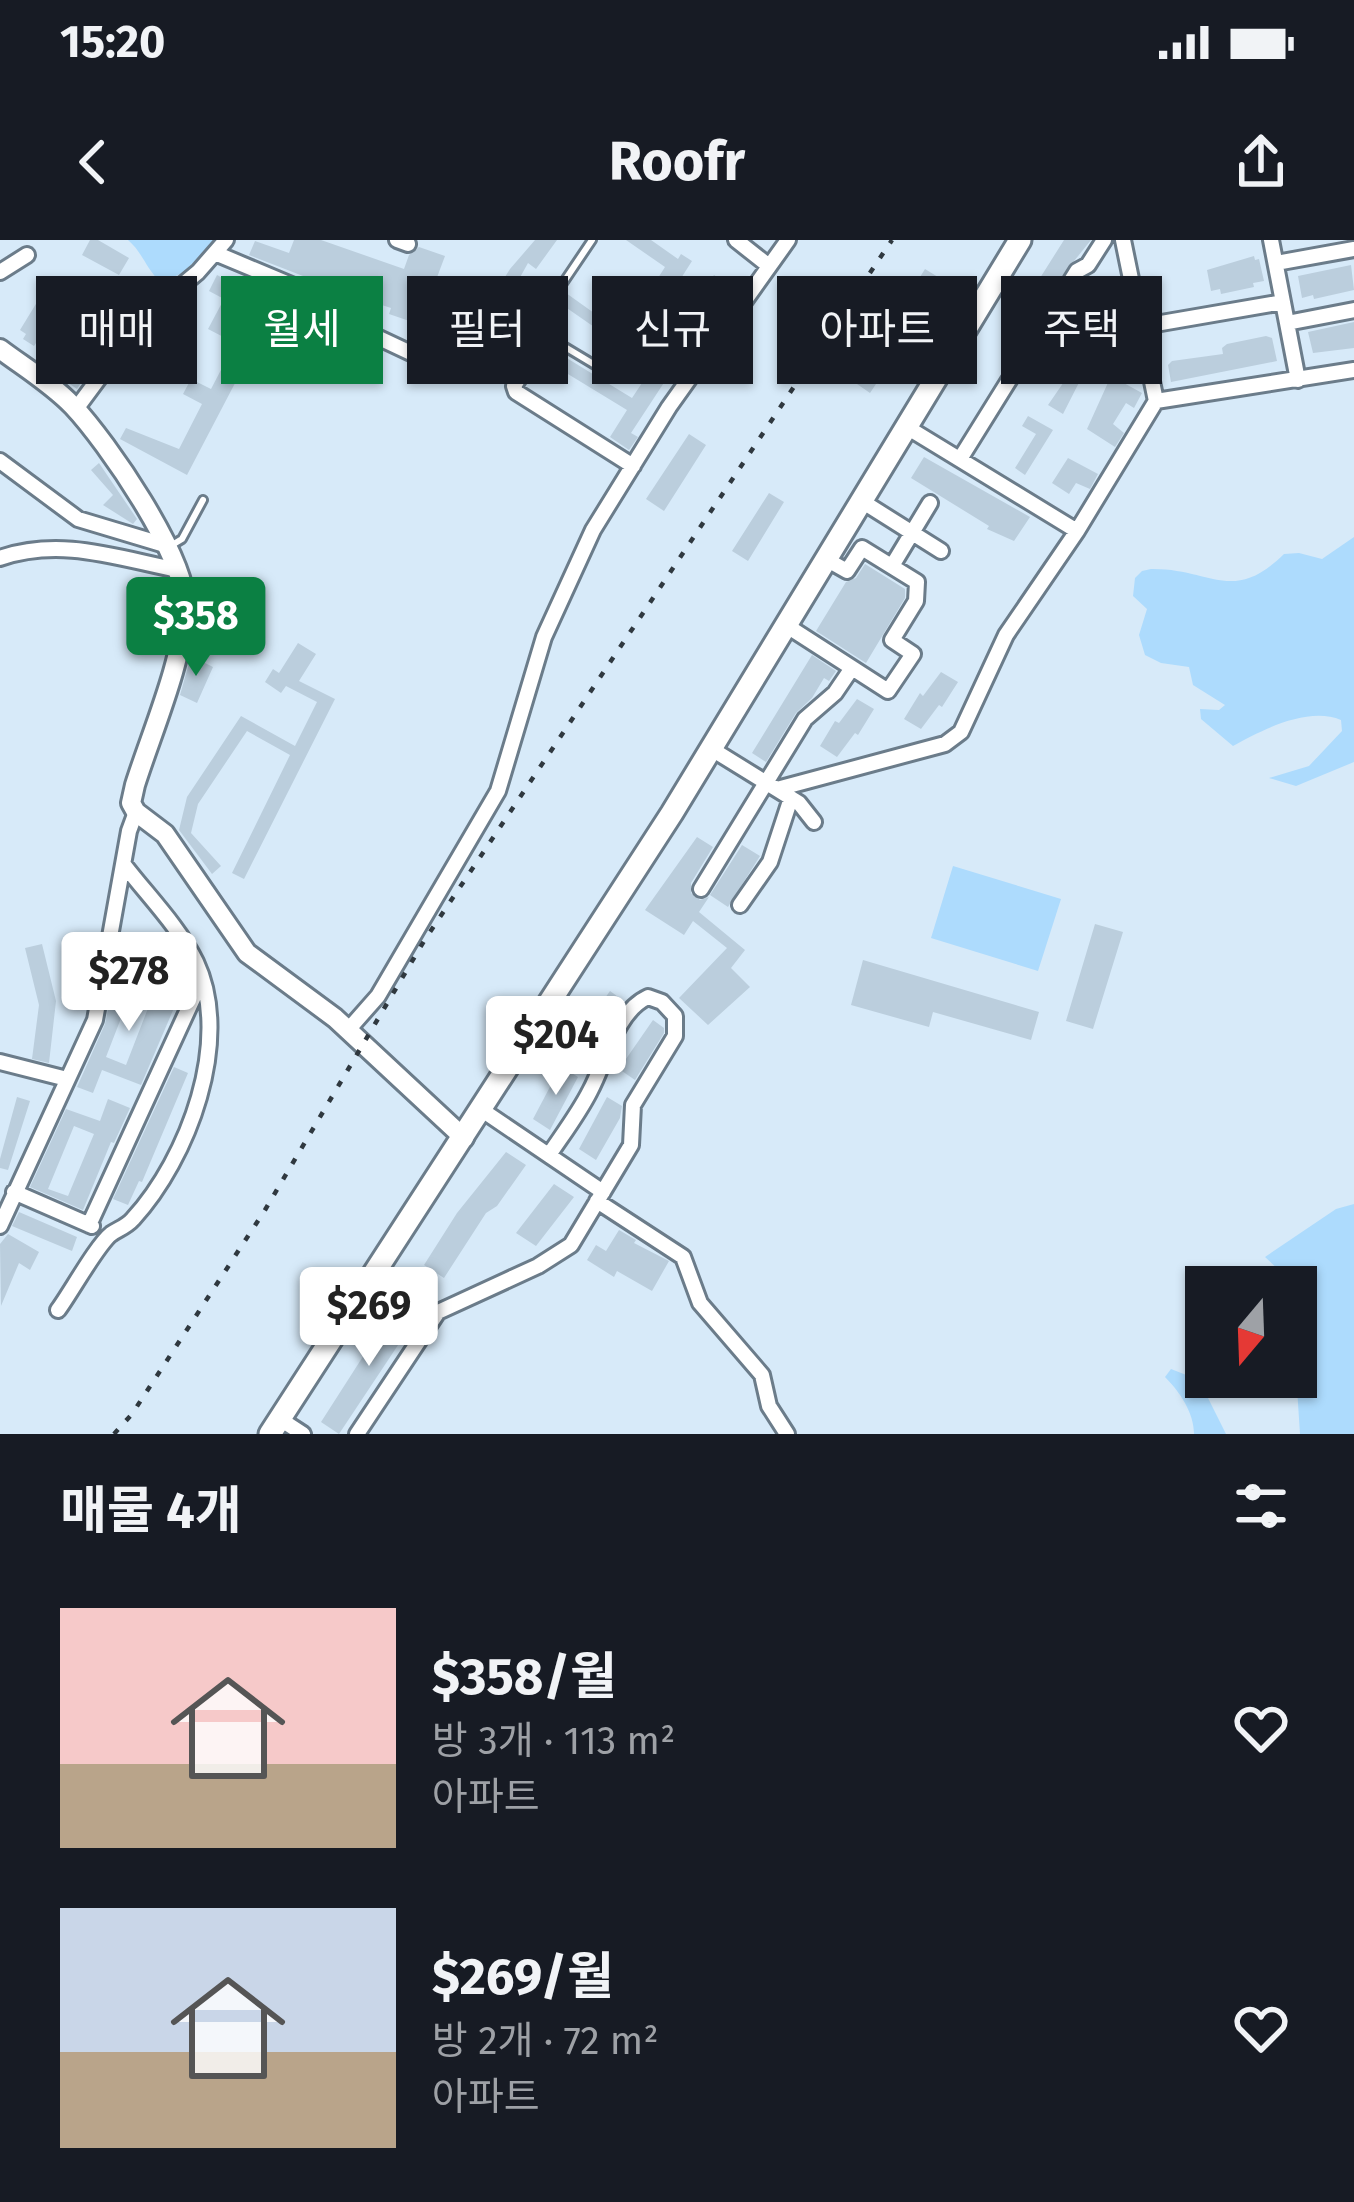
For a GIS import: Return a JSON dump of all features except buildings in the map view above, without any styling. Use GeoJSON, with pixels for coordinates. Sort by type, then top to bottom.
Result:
{"type":"FeatureCollection","features":[{"type":"Feature","properties":{"kind":"main road"},"geometry":{"type":"LineString","coordinates":[[275,1426],[710,748],[1020,240]]}},
{"type":"Feature","properties":{"kind":"main road"},"geometry":{"type":"LineString","coordinates":[[0,349],[76,409],[145,505],[178,570],[185,601],[180,641],[135,784],[131,803],[136,812],[165,834],[247,952],[348,1030],[464,1138]]}},
{"type":"Feature","properties":{"kind":"street"},"geometry":{"type":"LineString","coordinates":[[736,240],[769,266]]}},
{"type":"Feature","properties":{"kind":"street"},"geometry":{"type":"LineString","coordinates":[[348,1030],[378,996],[489,809],[518,735],[544,637],[593,530],[670,406],[788,240]]}},
{"type":"Feature","properties":{"kind":"street"},"geometry":{"type":"LineString","coordinates":[[960,459],[1077,271],[1088,265],[1105,240]]}},
{"type":"Feature","properties":{"kind":"street"},"geometry":{"type":"LineString","coordinates":[[1123,240],[1129,276]]}},
{"type":"Feature","properties":{"kind":"street"},"geometry":{"type":"LineString","coordinates":[[1271,240],[1298,380]]}},
{"type":"Feature","properties":{"kind":"street"},"geometry":{"type":"LineString","coordinates":[[76,409],[146,316],[221,246],[315,295],[328,314],[407,351]]}},
{"type":"Feature","properties":{"kind":"street"},"geometry":{"type":"LineString","coordinates":[[1276,263],[1354,249]]}},
{"type":"Feature","properties":{"kind":"street"},"geometry":{"type":"LineString","coordinates":[[0,272],[26,255]]}},
{"type":"Feature","properties":{"kind":"street"},"geometry":{"type":"LineString","coordinates":[[1162,324],[1283,302]]}},
{"type":"Feature","properties":{"kind":"street"},"geometry":{"type":"LineString","coordinates":[[1287,323],[1354,310]]}},
{"type":"Feature","properties":{"kind":"street"},"geometry":{"type":"LineString","coordinates":[[1156,401],[1354,370]]}},
{"type":"Feature","properties":{"kind":"street"},"geometry":{"type":"LineString","coordinates":[[518,384],[516,392],[633,466]]}},
{"type":"Feature","properties":{"kind":"street"},"geometry":{"type":"LineString","coordinates":[[771,786],[954,739],[975,708],[1006,635],[1077,531],[1156,401],[1152,384]]}},
{"type":"Feature","properties":{"kind":"street"},"geometry":{"type":"LineString","coordinates":[[905,426],[1077,531]]}},
{"type":"Feature","properties":{"kind":"street"},"geometry":{"type":"LineString","coordinates":[[0,460],[78,519],[169,547]]}},
{"type":"Feature","properties":{"kind":"street"},"geometry":{"type":"LineString","coordinates":[[860,500],[941,551]]}},
{"type":"Feature","properties":{"kind":"street"},"geometry":{"type":"LineString","coordinates":[[892,566],[930,503]]}},
{"type":"Feature","properties":{"kind":"street"},"geometry":{"type":"LineString","coordinates":[[0,558],[27,549],[67,547],[178,570]]}},
{"type":"Feature","properties":{"kind":"street"},"geometry":{"type":"LineString","coordinates":[[784,624],[888,691],[913,654],[892,640],[916,601],[917,582],[862,548],[847,571],[824,559]]}},
{"type":"Feature","properties":{"kind":"street"},"geometry":{"type":"LineString","coordinates":[[701,889],[771,786],[805,719],[835,693],[852,668]]}},
{"type":"Feature","properties":{"kind":"street"},"geometry":{"type":"LineString","coordinates":[[710,748],[791,798],[814,821]]}},
{"type":"Feature","properties":{"kind":"street"},"geometry":{"type":"LineString","coordinates":[[740,905],[770,862],[791,798]]}},
{"type":"Feature","properties":{"kind":"street"},"geometry":{"type":"LineString","coordinates":[[0,1226],[100,1005],[136,812]]}},
{"type":"Feature","properties":{"kind":"street"},"geometry":{"type":"LineString","coordinates":[[58,1310],[111,1234],[135,1216],[158,1184],[203,1084],[210,1016],[202,979],[182,939],[125,866]]}},
{"type":"Feature","properties":{"kind":"street"},"geometry":{"type":"LineString","coordinates":[[88,1225],[202,979]]}},
{"type":"Feature","properties":{"kind":"street"},"geometry":{"type":"LineString","coordinates":[[357,1434],[438,1312],[565,1251],[631,1145],[637,1095],[678,1030],[675,1016],[662,1002],[648,997],[637,1004],[610,1042],[590,1092],[549,1155]]}},
{"type":"Feature","properties":{"kind":"street"},"geometry":{"type":"LineString","coordinates":[[0,1061],[68,1079]]}},
{"type":"Feature","properties":{"kind":"street"},"geometry":{"type":"LineString","coordinates":[[482,1110],[683,1258],[700,1303],[762,1375],[769,1406],[787,1434]]}},
{"type":"Feature","properties":{"kind":"street"},"geometry":{"type":"LineString","coordinates":[[14,1192],[111,1234]]}},
{"type":"Feature","properties":{"kind":"street"},"geometry":{"type":"LineString","coordinates":[[275,1426],[303,1434]]}},
{"type":"Feature","properties":{"kind":"lane"},"geometry":{"type":"LineString","coordinates":[[568,276],[592,240]]}},
{"type":"Feature","properties":{"kind":"lane"},"geometry":{"type":"LineString","coordinates":[[169,547],[182,539],[203,500]]}},
{"type":"Feature","properties":{"kind":"shaded area"},"geometry":{"type":"Polygon","coordinates":[[[128,240],[215,240],[176,276],[155,276],[128,240]]]}},
{"type":"Feature","properties":{"kind":"shaded area"},"geometry":{"type":"Polygon","coordinates":[[[1354,537],[1354,762],[1296,786],[1269,778],[1309,766],[1342,731],[1341,720],[1300,718],[1233,746],[1201,719],[1200,709],[1219,710],[1225,705],[1193,685],[1189,667],[1145,655],[1139,635],[1147,609],[1133,596],[1135,578],[1151,569],[1235,581],[1250,578],[1284,554],[1322,559],[1354,537]]]}},
{"type":"Feature","properties":{"kind":"shaded area"},"geometry":{"type":"Polygon","coordinates":[[[953,866],[1061,899],[1038,971],[931,938],[953,866]]]}},
{"type":"Feature","properties":{"kind":"shaded area"},"geometry":{"type":"Polygon","coordinates":[[[1354,1204],[1354,1434],[1300,1434],[1298,1398],[1317,1398],[1317,1266],[1275,1266],[1265,1257],[1336,1209],[1354,1204]]]}},
{"type":"Feature","properties":{"kind":"shaded area"},"geometry":{"type":"Polygon","coordinates":[[[1171,1369],[1185,1374],[1185,1398],[1208,1398],[1226,1434],[1194,1434],[1185,1403],[1165,1377],[1171,1369]]]}},
{"type":"Feature","properties":{"kind":"railway"},"geometry":{"type":"LineString","coordinates":[[114,1434],[132,1414],[265,1210],[424,941],[892,240]]}}]}
